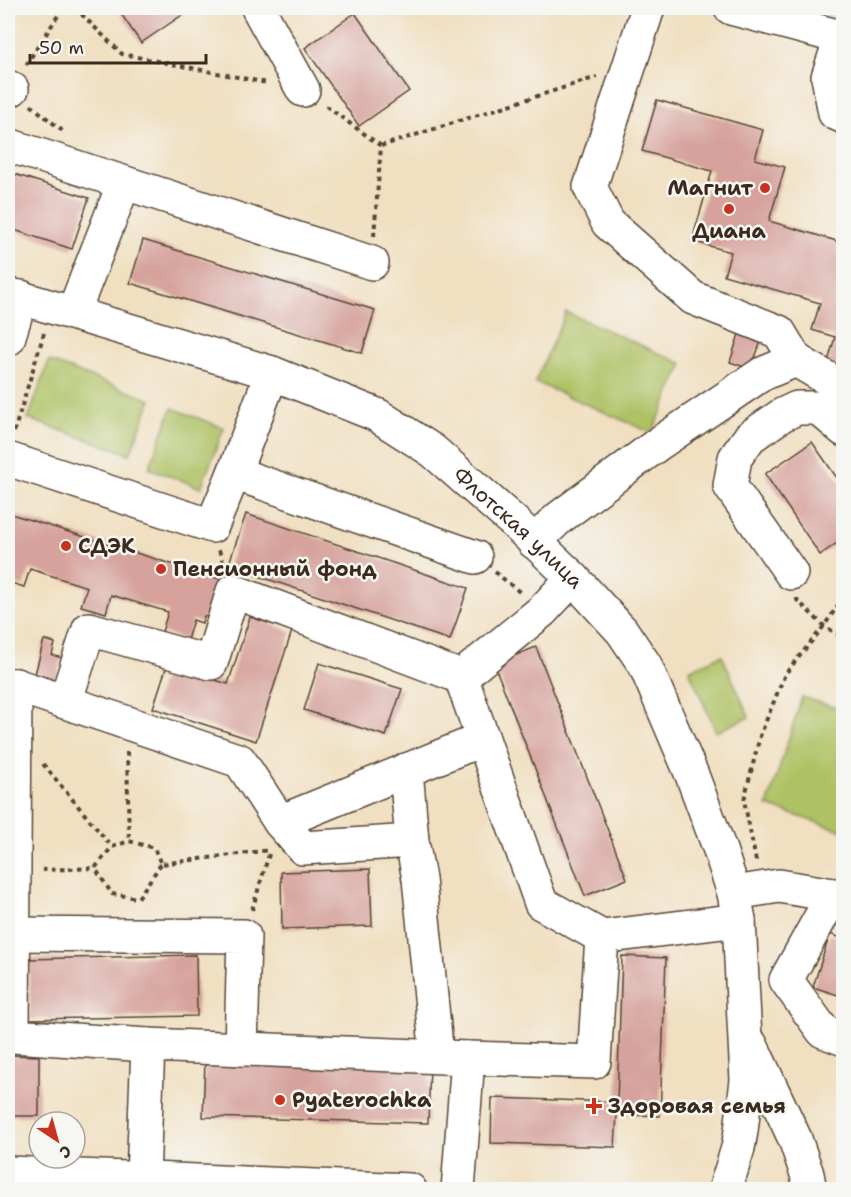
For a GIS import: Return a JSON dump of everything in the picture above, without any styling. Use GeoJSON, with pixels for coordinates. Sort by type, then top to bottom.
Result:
{"type":"FeatureCollection","features":[{"type":"Feature","properties":{"kind":"street"},"geometry":{"type":"LineString","coordinates":[[258,8],[303,90]]}},
{"type":"Feature","properties":{"kind":"street"},"geometry":{"type":"LineString","coordinates":[[648,8],[590,187],[608,223],[693,298],[779,332],[796,360],[843,386]]}},
{"type":"Feature","properties":{"kind":"street"},"geometry":{"type":"LineString","coordinates":[[731,8],[842,38],[828,77],[835,113],[843,117]]}},
{"type":"Feature","properties":{"kind":"street"},"geometry":{"type":"LineString","coordinates":[[8,145],[372,263]]}},
{"type":"Feature","properties":{"kind":"street"},"geometry":{"type":"LineString","coordinates":[[8,339],[38,303],[124,183]]}},
{"type":"Feature","properties":{"kind":"street","name":"Флотская улица"},"geometry":{"type":"LineString","coordinates":[[38,303],[272,374],[377,415],[433,451],[515,523],[573,578],[622,632],[645,665],[692,775],[720,850],[745,901],[747,1080],[744,1118],[738,1148],[725,1190]]}},
{"type":"Feature","properties":{"kind":"street"},"geometry":{"type":"LineString","coordinates":[[534,542],[559,518],[658,444],[762,374],[796,360]]}},
{"type":"Feature","properties":{"kind":"street"},"geometry":{"type":"LineString","coordinates":[[9,451],[212,526],[272,374]]}},
{"type":"Feature","properties":{"kind":"street"},"geometry":{"type":"LineString","coordinates":[[791,573],[730,486],[735,458],[750,437],[782,415],[797,408],[818,408],[843,430]]}},
{"type":"Feature","properties":{"kind":"street"},"geometry":{"type":"LineString","coordinates":[[234,473],[476,557]]}},
{"type":"Feature","properties":{"kind":"street"},"geometry":{"type":"LineString","coordinates":[[461,677],[542,611],[573,578]]}},
{"type":"Feature","properties":{"kind":"street"},"geometry":{"type":"LineString","coordinates":[[65,702],[89,629],[211,663],[233,591],[461,677],[541,903],[602,937],[745,901],[779,886],[838,896],[786,980],[823,1031],[843,1039]]}},
{"type":"Feature","properties":{"kind":"street"},"geometry":{"type":"LineString","coordinates":[[412,841],[303,848],[275,836],[240,761],[11,685],[15,730],[13,1036],[148,1045],[594,1062],[602,937]]}},
{"type":"Feature","properties":{"kind":"street"},"geometry":{"type":"LineString","coordinates":[[275,836],[406,770],[483,739]]}},
{"type":"Feature","properties":{"kind":"street"},"geometry":{"type":"LineString","coordinates":[[406,770],[412,841],[452,1057],[458,1190]]}},
{"type":"Feature","properties":{"kind":"street"},"geometry":{"type":"LineString","coordinates":[[14,934],[244,936],[242,1049]]}},
{"type":"Feature","properties":{"kind":"street","name":"Флотская улица"},"geometry":{"type":"LineString","coordinates":[[745,1032],[795,1139],[810,1190]]}},
{"type":"Feature","properties":{"kind":"street"},"geometry":{"type":"LineString","coordinates":[[148,1045],[154,1182]]}},
{"type":"Feature","properties":{"kind":"street"},"geometry":{"type":"LineString","coordinates":[[8,1173],[154,1182],[410,1190]]}},
{"type":"Feature","properties":{"kind":"path"},"geometry":{"type":"LineString","coordinates":[[10,88],[63,8]]}},
{"type":"Feature","properties":{"kind":"path"},"geometry":{"type":"LineString","coordinates":[[75,8],[122,54],[303,90],[381,146]]}},
{"type":"Feature","properties":{"kind":"path"},"geometry":{"type":"LineString","coordinates":[[381,146],[629,67]]}},
{"type":"Feature","properties":{"kind":"path"},"geometry":{"type":"LineString","coordinates":[[372,263],[381,146]]}},
{"type":"Feature","properties":{"kind":"path"},"geometry":{"type":"LineString","coordinates":[[9,451],[38,303]]}},
{"type":"Feature","properties":{"kind":"path"},"geometry":{"type":"LineString","coordinates":[[212,526],[233,591]]}},
{"type":"Feature","properties":{"kind":"path"},"geometry":{"type":"LineString","coordinates":[[476,557],[542,611]]}},
{"type":"Feature","properties":{"kind":"path"},"geometry":{"type":"LineString","coordinates":[[791,573],[797,600],[824,626],[843,638]]}},
{"type":"Feature","properties":{"kind":"path"},"geometry":{"type":"LineString","coordinates":[[745,901],[744,800],[760,736],[785,674],[824,626],[843,596]]}},
{"type":"Feature","properties":{"kind":"path"},"geometry":{"type":"LineString","coordinates":[[126,722],[129,841]]}},
{"type":"Feature","properties":{"kind":"path"},"geometry":{"type":"LineString","coordinates":[[15,730],[112,847]]}},
{"type":"Feature","properties":{"kind":"path"},"geometry":{"type":"LineString","coordinates":[[95,868],[112,894],[138,898],[161,864],[275,836]]}},
{"type":"Feature","properties":{"kind":"path"},"geometry":{"type":"LineString","coordinates":[[244,936],[275,836]]}},
{"type":"Feature","properties":{"kind":"path"},"geometry":{"type":"LineString","coordinates":[[14,871],[95,868],[112,847],[129,841],[154,848],[161,864]]}},
{"type":"Feature","properties":{"kind":"green space"},"geometry":{"type":"Polygon","coordinates":[[[566,312],[683,364],[652,433],[535,382],[566,312]]]}},
{"type":"Feature","properties":{"kind":"green space"},"geometry":{"type":"Polygon","coordinates":[[[49,361],[151,400],[130,454],[28,419],[49,361]]]}},
{"type":"Feature","properties":{"kind":"green space"},"geometry":{"type":"Polygon","coordinates":[[[172,408],[224,428],[201,488],[149,468],[172,408]]]}},
{"type":"Feature","properties":{"kind":"green space"},"geometry":{"type":"Polygon","coordinates":[[[722,655],[749,717],[716,732],[689,670],[722,655]]]}},
{"type":"Feature","properties":{"kind":"green space"},"geometry":{"type":"Polygon","coordinates":[[[802,697],[843,710],[843,831],[767,806],[802,697]]]}},
{"type":"Feature","properties":{"kind":"building"},"geometry":{"type":"Polygon","coordinates":[[[117,8],[185,8],[188,11],[141,43],[117,8]]]}},
{"type":"Feature","properties":{"kind":"building"},"geometry":{"type":"Polygon","coordinates":[[[355,13],[409,91],[359,126],[305,48],[355,13]]]}},
{"type":"Feature","properties":{"kind":"building"},"geometry":{"type":"Polygon","coordinates":[[[657,100],[763,130],[755,159],[785,167],[769,221],[840,242],[844,233],[844,370],[827,365],[835,337],[812,330],[820,303],[724,275],[731,252],[692,241],[712,171],[642,151],[657,100]]]}},
{"type":"Feature","properties":{"kind":"building"},"geometry":{"type":"Polygon","coordinates":[[[8,172],[89,198],[72,249],[8,228],[8,172]]]}},
{"type":"Feature","properties":{"kind":"building"},"geometry":{"type":"Polygon","coordinates":[[[143,240],[375,310],[362,353],[130,283],[143,240]]]}},
{"type":"Feature","properties":{"kind":"building"},"geometry":{"type":"Polygon","coordinates":[[[740,331],[762,338],[751,369],[730,362],[740,331]]]}},
{"type":"Feature","properties":{"kind":"building"},"geometry":{"type":"Polygon","coordinates":[[[812,442],[844,488],[844,538],[820,555],[765,474],[812,442]]]}},
{"type":"Feature","properties":{"kind":"building"},"geometry":{"type":"Polygon","coordinates":[[[8,513],[226,581],[214,619],[204,616],[202,623],[193,620],[187,640],[162,632],[168,612],[111,595],[106,613],[81,606],[87,587],[30,569],[24,587],[8,582],[8,513]]]}},
{"type":"Feature","properties":{"kind":"building"},"geometry":{"type":"Polygon","coordinates":[[[246,514],[468,588],[450,640],[228,566],[246,514]]]}},
{"type":"Feature","properties":{"kind":"building"},"geometry":{"type":"Polygon","coordinates":[[[250,617],[292,631],[256,741],[153,708],[167,665],[228,684],[250,617]]]}},
{"type":"Feature","properties":{"kind":"building"},"geometry":{"type":"Polygon","coordinates":[[[44,640],[55,643],[52,655],[62,658],[56,680],[35,674],[44,640]]]}},
{"type":"Feature","properties":{"kind":"building"},"geometry":{"type":"Polygon","coordinates":[[[536,647],[627,879],[585,896],[494,664],[536,647]]]}},
{"type":"Feature","properties":{"kind":"building"},"geometry":{"type":"Polygon","coordinates":[[[319,663],[402,689],[386,736],[304,710],[319,663]]]}},
{"type":"Feature","properties":{"kind":"building"},"geometry":{"type":"Polygon","coordinates":[[[370,869],[372,926],[282,929],[281,872],[370,869]]]}},
{"type":"Feature","properties":{"kind":"building"},"geometry":{"type":"Polygon","coordinates":[[[830,934],[844,939],[844,997],[813,987],[830,934]]]}},
{"type":"Feature","properties":{"kind":"building"},"geometry":{"type":"Polygon","coordinates":[[[196,955],[197,1016],[30,1019],[29,959],[196,955]]]}},
{"type":"Feature","properties":{"kind":"building"},"geometry":{"type":"Polygon","coordinates":[[[622,956],[666,958],[660,1116],[617,1114],[615,1147],[491,1143],[492,1098],[617,1102],[622,956]]]}},
{"type":"Feature","properties":{"kind":"building"},"geometry":{"type":"Polygon","coordinates":[[[8,1055],[39,1056],[39,1110],[27,1110],[27,1116],[8,1116],[8,1055]]]}},
{"type":"Feature","properties":{"kind":"building"},"geometry":{"type":"Polygon","coordinates":[[[205,1060],[430,1066],[428,1123],[203,1117],[205,1060]]]}},
{"type":"Feature","properties":{"kind":"place","name":"Магнит"},"geometry":{"type":"Point","coordinates":[765,188]}},
{"type":"Feature","properties":{"kind":"place","name":"Диана"},"geometry":{"type":"Point","coordinates":[729,209]}},
{"type":"Feature","properties":{"kind":"place","name":"СДЭК"},"geometry":{"type":"Point","coordinates":[66,546]}},
{"type":"Feature","properties":{"kind":"place","name":"Пенсионный фонд"},"geometry":{"type":"Point","coordinates":[161,569]}},
{"type":"Feature","properties":{"kind":"place","name":"Pyaterochka"},"geometry":{"type":"Point","coordinates":[280,1100]}},
{"type":"Feature","properties":{"kind":"place","name":"Здоровая семья"},"geometry":{"type":"Point","coordinates":[594,1106]}}]}
